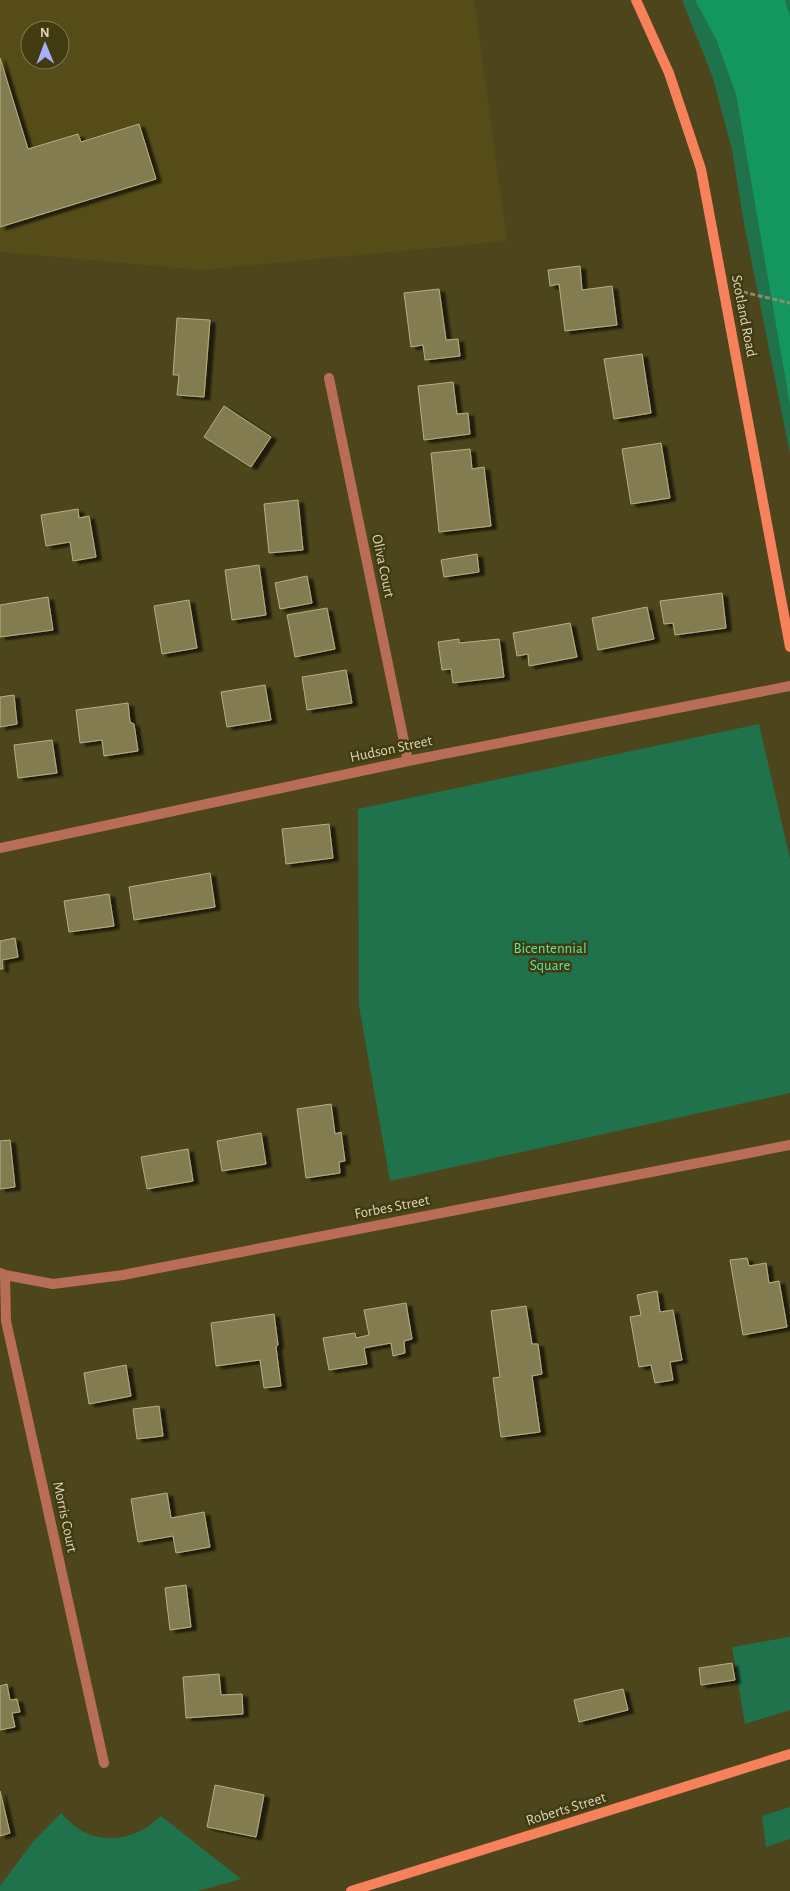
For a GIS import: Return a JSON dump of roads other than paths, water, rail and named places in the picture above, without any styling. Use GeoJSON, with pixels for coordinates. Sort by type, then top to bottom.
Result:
{"type":"FeatureCollection","features":[{"type":"Feature","properties":{"kind":"main road","name":"Scotland Road"},"geometry":{"type":"LineString","coordinates":[[636,0],[669,73],[701,169],[790,648]]}},
{"type":"Feature","properties":{"kind":"main road","name":"Roberts Street"},"geometry":{"type":"LineString","coordinates":[[351,1891],[790,1754]]}},
{"type":"Feature","properties":{"kind":"street","name":"Oliva Court"},"geometry":{"type":"LineString","coordinates":[[329,378],[408,761]]}},
{"type":"Feature","properties":{"kind":"street","name":"Hudson Street"},"geometry":{"type":"LineString","coordinates":[[0,848],[408,761],[790,686]]}},
{"type":"Feature","properties":{"kind":"street","name":"Forbes Street"},"geometry":{"type":"LineString","coordinates":[[2,1274],[53,1284],[123,1275],[790,1145]]}},
{"type":"Feature","properties":{"kind":"street","name":"Morris Court"},"geometry":{"type":"LineString","coordinates":[[2,1274],[6,1321],[104,1763]]}},
{"type":"Feature","properties":{"kind":"park label","name":"Bicentennial Square"},"geometry":{"type":"Point","coordinates":[550,956]}}]}
